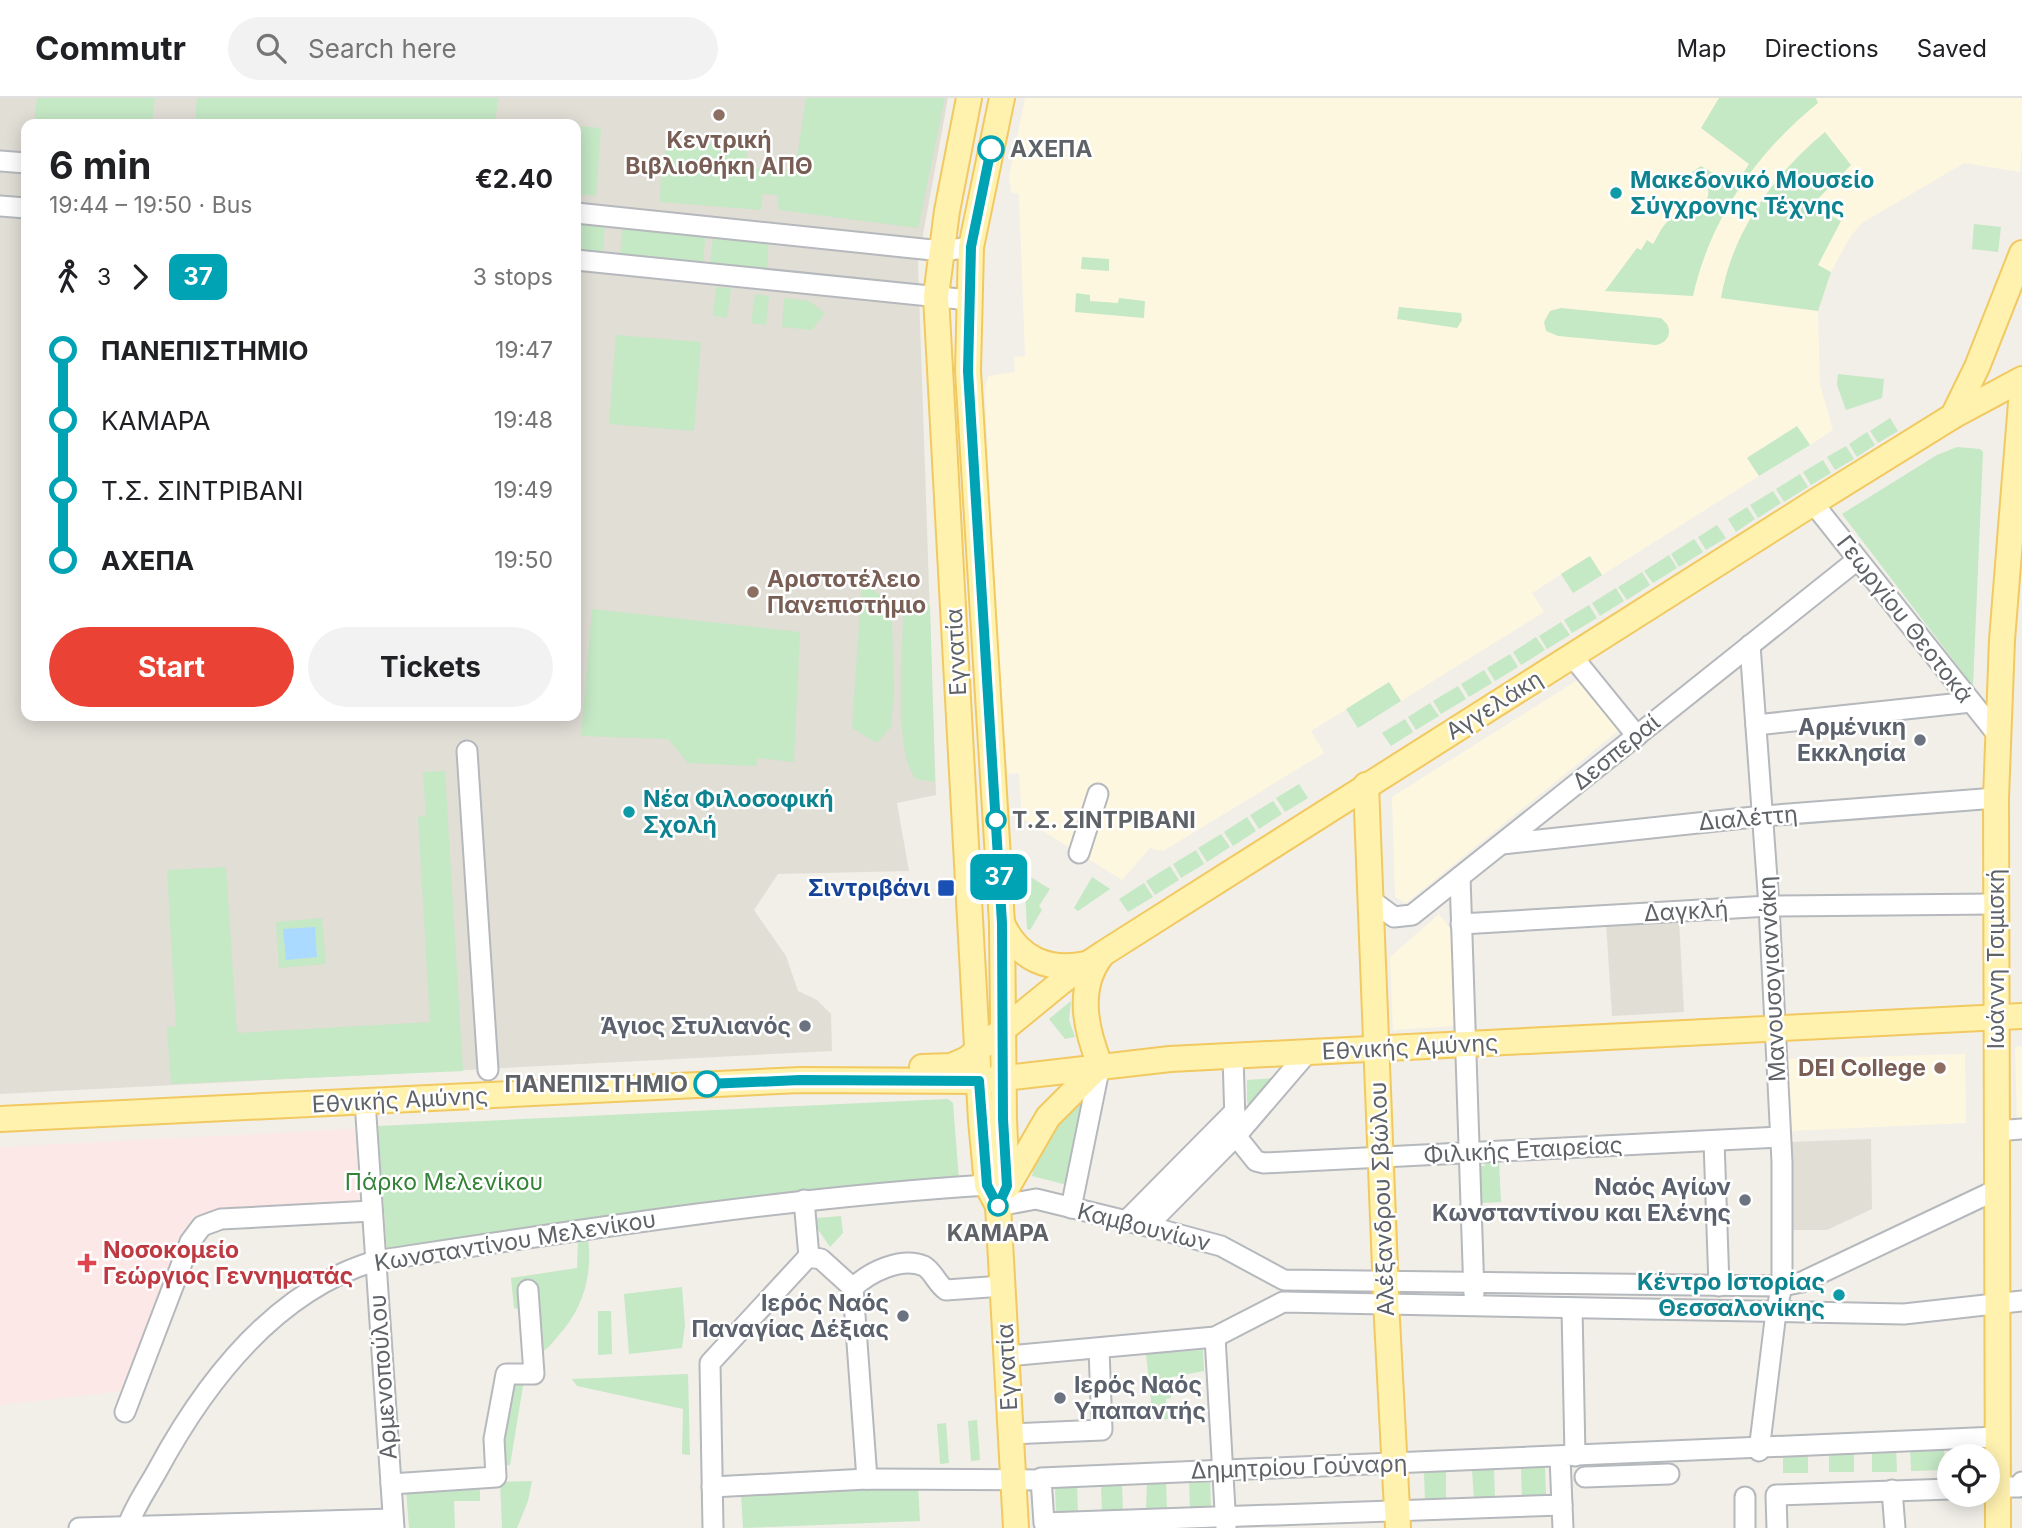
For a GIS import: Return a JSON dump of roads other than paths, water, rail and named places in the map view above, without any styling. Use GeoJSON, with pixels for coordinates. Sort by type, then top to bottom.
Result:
{"type":"FeatureCollection","features":[{"type":"Feature","properties":{"kind":"main road","name":"Εγνατία"},"geometry":{"type":"LineString","coordinates":[[969,98],[936,296],[979,1081],[997,1192],[1016,1528]]}},
{"type":"Feature","properties":{"kind":"main road","name":"Εγνατία"},"geometry":{"type":"LineString","coordinates":[[997,1192],[1004,1079],[1002,923],[969,384],[969,300],[971,247],[1002,98]]}},
{"type":"Feature","properties":{"kind":"main road"},"geometry":{"type":"LineString","coordinates":[[1953,416],[1977,367],[2022,253]]}},
{"type":"Feature","properties":{"kind":"main road","name":"Αγγελάκη"},"geometry":{"type":"LineString","coordinates":[[979,1050],[1095,958],[1813,503],[1953,416],[2022,380]]}},
{"type":"Feature","properties":{"kind":"main road","name":"Ιωάννη Τσιμισκή"},"geometry":{"type":"LineString","coordinates":[[1996,1444],[1997,734],[2018,491],[2022,390]]}},
{"type":"Feature","properties":{"kind":"main road","name":"Αλέξανδρου Σβώλου"},"geometry":{"type":"LineString","coordinates":[[1366,785],[1386,1292],[1398,1518]]}},
{"type":"Feature","properties":{"kind":"main road"},"geometry":{"type":"LineString","coordinates":[[997,1192],[1048,1117],[1100,1065],[1088,1033],[1086,1007],[1095,958],[1061,967],[1036,961],[1015,946],[1002,923]]}},
{"type":"Feature","properties":{"kind":"main road","name":"Εθνικής Αμύνης"},"geometry":{"type":"LineString","coordinates":[[0,1119],[800,1080],[979,1081],[1100,1065],[1233,1056],[2022,1016]]}},
{"type":"Feature","properties":{"kind":"main road","name":"Εθνικής Αμύνης"},"geometry":{"type":"LineString","coordinates":[[800,1080],[827,1072],[951,1066],[979,1050]]}},
{"type":"Feature","properties":{"kind":"main road","name":"Ιωάννη Τσιμισκή"},"geometry":{"type":"LineString","coordinates":[[1995,1507],[1998,1528]]}},
{"type":"Feature","properties":{"kind":"street"},"geometry":{"type":"LineString","coordinates":[[0,161],[21,163]]}},
{"type":"Feature","properties":{"kind":"street"},"geometry":{"type":"LineString","coordinates":[[0,206],[21,208]]}},
{"type":"Feature","properties":{"kind":"street"},"geometry":{"type":"LineString","coordinates":[[581,214],[942,251],[971,247]]}},
{"type":"Feature","properties":{"kind":"street"},"geometry":{"type":"LineString","coordinates":[[581,260],[969,300]]}},
{"type":"Feature","properties":{"kind":"street","name":"Γεωργίου Θεοτοκά"},"geometry":{"type":"LineString","coordinates":[[1813,503],[1997,734]]}},
{"type":"Feature","properties":{"kind":"street","name":"Δεσπεραί"},"geometry":{"type":"LineString","coordinates":[[1371,900],[1390,915],[1406,917],[1460,877],[1857,560]]}},
{"type":"Feature","properties":{"kind":"street","name":"Μανουσογιαννάκη"},"geometry":{"type":"LineString","coordinates":[[1750,645],[1769,906],[1780,1137],[1782,1286],[1776,1312],[1759,1449]]}},
{"type":"Feature","properties":{"kind":"street"},"geometry":{"type":"LineString","coordinates":[[1572,656],[1637,736]]}},
{"type":"Feature","properties":{"kind":"street"},"geometry":{"type":"LineString","coordinates":[[1756,725],[1970,702]]}},
{"type":"Feature","properties":{"kind":"street"},"geometry":{"type":"LineString","coordinates":[[467,751],[488,1070]]}},
{"type":"Feature","properties":{"kind":"street"},"geometry":{"type":"LineString","coordinates":[[1079,853],[1098,794]]}},
{"type":"Feature","properties":{"kind":"street","name":"Διαλέττη"},"geometry":{"type":"LineString","coordinates":[[1501,844],[1763,816],[1996,798]]}},
{"type":"Feature","properties":{"kind":"street"},"geometry":{"type":"LineString","coordinates":[[1460,877],[1474,1305]]}},
{"type":"Feature","properties":{"kind":"street","name":"Δαγκλή"},"geometry":{"type":"LineString","coordinates":[[1461,924],[1769,906],[1995,904]]}},
{"type":"Feature","properties":{"kind":"street"},"geometry":{"type":"LineString","coordinates":[[1147,1226],[1236,1136],[1308,1052]]}},
{"type":"Feature","properties":{"kind":"street"},"geometry":{"type":"LineString","coordinates":[[1233,1056],[1236,1136]]}},
{"type":"Feature","properties":{"kind":"street"},"geometry":{"type":"LineString","coordinates":[[1071,1208],[1100,1065]]}},
{"type":"Feature","properties":{"kind":"street","name":"Αρμενοπούλου"},"geometry":{"type":"LineString","coordinates":[[365,1101],[393,1524]]}},
{"type":"Feature","properties":{"kind":"street"},"geometry":{"type":"LineString","coordinates":[[1126,1221],[1235,1111]]}},
{"type":"Feature","properties":{"kind":"street"},"geometry":{"type":"LineString","coordinates":[[1996,1131],[2022,1129]]}},
{"type":"Feature","properties":{"kind":"street","name":"Φιλικής Εταιρείας"},"geometry":{"type":"LineString","coordinates":[[1236,1136],[1260,1163],[1780,1137]]}},
{"type":"Feature","properties":{"kind":"street"},"geometry":{"type":"LineString","coordinates":[[1714,1141],[1719,1286]]}},
{"type":"Feature","properties":{"kind":"street"},"geometry":{"type":"LineString","coordinates":[[1007,1356],[1215,1337],[1283,1302],[1474,1283],[1782,1286],[1802,1282],[1996,1190]]}},
{"type":"Feature","properties":{"kind":"street","name":"Κωνσταντίνου Μελενίκου"},"geometry":{"type":"LineString","coordinates":[[127,1527],[202,1395],[242,1348],[285,1309],[326,1280],[375,1261],[804,1200],[997,1192]]}},
{"type":"Feature","properties":{"kind":"street","name":"Καμβουνίων"},"geometry":{"type":"LineString","coordinates":[[997,1192],[1036,1199],[1221,1246],[1283,1280]]}},
{"type":"Feature","properties":{"kind":"street"},"geometry":{"type":"LineString","coordinates":[[804,1200],[817,1259],[853,1288],[867,1479]]}},
{"type":"Feature","properties":{"kind":"street"},"geometry":{"type":"LineString","coordinates":[[125,1412],[190,1242],[202,1226],[221,1219],[372,1212]]}},
{"type":"Feature","properties":{"kind":"street"},"geometry":{"type":"LineString","coordinates":[[713,1528],[710,1364],[803,1260],[817,1259]]}},
{"type":"Feature","properties":{"kind":"street"},"geometry":{"type":"LineString","coordinates":[[853,1288],[876,1270],[918,1265],[928,1269],[938,1284],[946,1290],[1003,1286]]}},
{"type":"Feature","properties":{"kind":"street"},"geometry":{"type":"LineString","coordinates":[[1283,1302],[1283,1280],[1474,1305],[1572,1308],[1918,1313],[2022,1301]]}},
{"type":"Feature","properties":{"kind":"street"},"geometry":{"type":"LineString","coordinates":[[391,1484],[496,1477],[494,1439],[506,1374],[534,1374],[528,1290]]}},
{"type":"Feature","properties":{"kind":"street"},"geometry":{"type":"LineString","coordinates":[[1563,1528],[1572,1308]]}},
{"type":"Feature","properties":{"kind":"street"},"geometry":{"type":"LineString","coordinates":[[1215,1337],[1225,1522]]}},
{"type":"Feature","properties":{"kind":"street"},"geometry":{"type":"LineString","coordinates":[[1011,1434],[1102,1430],[1098,1349]]}},
{"type":"Feature","properties":{"kind":"street","name":"Δημητρίου Γούναρη"},"geometry":{"type":"LineString","coordinates":[[712,1487],[867,1479],[1041,1480],[1997,1437]]}},
{"type":"Feature","properties":{"kind":"street"},"geometry":{"type":"LineString","coordinates":[[1586,1477],[1669,1474]]}},
{"type":"Feature","properties":{"kind":"street","name":"Δημητρίου Γούναρη"},"geometry":{"type":"LineString","coordinates":[[1041,1480],[1044,1523],[1398,1518],[1562,1505]]}},
{"type":"Feature","properties":{"kind":"street"},"geometry":{"type":"LineString","coordinates":[[2000,1487],[2019,1487],[2022,1482]]}},
{"type":"Feature","properties":{"kind":"street"},"geometry":{"type":"LineString","coordinates":[[1777,1528],[1776,1495],[1937,1489]]}},
{"type":"Feature","properties":{"kind":"street"},"geometry":{"type":"LineString","coordinates":[[1892,1490],[1895,1528]]}},
{"type":"Feature","properties":{"kind":"street"},"geometry":{"type":"LineString","coordinates":[[1745,1497],[1745,1528]]}},
{"type":"Feature","properties":{"kind":"street"},"geometry":{"type":"LineString","coordinates":[[79,1528],[393,1524]]}},
{"type":"Feature","properties":{"kind":"water"},"geometry":{"type":"Polygon","coordinates":[[[315,927],[317,957],[286,960],[283,929],[315,927]]]}},
{"type":"Feature","properties":{"kind":"place","name":"Κεντρική Βιβλιοθήκη ΑΠΘ"},"geometry":{"type":"Point","coordinates":[719,115]}},
{"type":"Feature","properties":{"kind":"place","name":"ΑΧΕΠΑ"},"geometry":{"type":"Point","coordinates":[991,149]}},
{"type":"Feature","properties":{"kind":"place","name":"Μακεδονικό Μουσείο Σύγχρονης Τέχνης"},"geometry":{"type":"Point","coordinates":[1616,193]}},
{"type":"Feature","properties":{"kind":"place","name":"Αριστοτέλειο Πανεπιστήμιο"},"geometry":{"type":"Point","coordinates":[753,592]}},
{"type":"Feature","properties":{"kind":"place","name":"Αρμένικη Εκκλησία"},"geometry":{"type":"Point","coordinates":[1920,740]}},
{"type":"Feature","properties":{"kind":"place","name":"Νέα Φιλοσοφική Σχολή"},"geometry":{"type":"Point","coordinates":[629,812]}},
{"type":"Feature","properties":{"kind":"place","name":"Τ.Σ. ΣΙΝΤΡΙΒΑΝΙ"},"geometry":{"type":"Point","coordinates":[996,820]}},
{"type":"Feature","properties":{"kind":"place","name":"Σιντριβάνι"},"geometry":{"type":"Point","coordinates":[946,888]}},
{"type":"Feature","properties":{"kind":"place","name":"Άγιος Στυλιανός"},"geometry":{"type":"Point","coordinates":[805,1026]}},
{"type":"Feature","properties":{"kind":"place","name":"DEI College"},"geometry":{"type":"Point","coordinates":[1940,1068]}},
{"type":"Feature","properties":{"kind":"place","name":"ΠΑΝΕΠΙΣΤΗΜΙΟ"},"geometry":{"type":"Point","coordinates":[707,1084]}},
{"type":"Feature","properties":{"kind":"place","name":"Ναός Αγίων Κωνσταντίνου και Ελένης"},"geometry":{"type":"Point","coordinates":[1745,1200]}},
{"type":"Feature","properties":{"kind":"place","name":"ΚΑΜΑΡΑ"},"geometry":{"type":"Point","coordinates":[998,1206]}},
{"type":"Feature","properties":{"kind":"place","name":"Νοσοκομείο Γεώργιος Γεννηματάς"},"geometry":{"type":"Point","coordinates":[87,1263]}},
{"type":"Feature","properties":{"kind":"place","name":"Κέντρο Ιστορίας Θεσσαλονίκης"},"geometry":{"type":"Point","coordinates":[1839,1295]}},
{"type":"Feature","properties":{"kind":"place","name":"Ιερός Ναός Παναγίας Δέξιας"},"geometry":{"type":"Point","coordinates":[903,1316]}},
{"type":"Feature","properties":{"kind":"place","name":"Ιερός Ναός Υπαπαντής"},"geometry":{"type":"Point","coordinates":[1060,1398]}},
{"type":"Feature","properties":{"kind":"park label","name":"Πάρκο Μελενίκου"},"geometry":{"type":"Point","coordinates":[444,1182]}}]}
